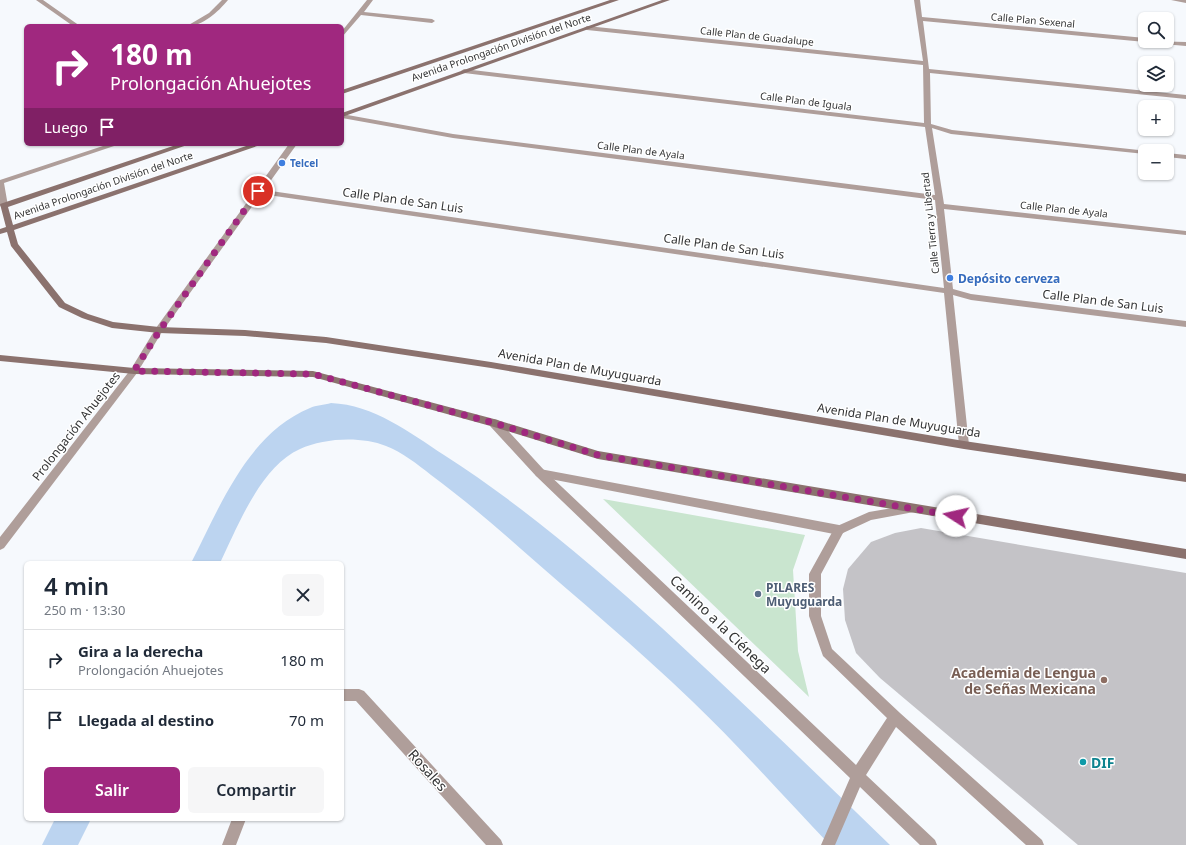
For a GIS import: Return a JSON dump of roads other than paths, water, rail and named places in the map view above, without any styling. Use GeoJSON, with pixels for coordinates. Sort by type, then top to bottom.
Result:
{"type":"FeatureCollection","features":[{"type":"Feature","properties":{"kind":"main road","name":"Avenida Prolongación División del Norte"},"geometry":{"type":"LineString","coordinates":[[344,91],[616,0]]}},
{"type":"Feature","properties":{"kind":"main road","name":"Avenida Prolongación División del Norte"},"geometry":{"type":"LineString","coordinates":[[344,115],[464,71],[667,0]]}},
{"type":"Feature","properties":{"kind":"main road","name":"Avenida Prolongación División del Norte"},"geometry":{"type":"LineString","coordinates":[[2,207],[180,146]]}},
{"type":"Feature","properties":{"kind":"main road","name":"Avenida Prolongación División del Norte"},"geometry":{"type":"LineString","coordinates":[[0,232],[253,146]]}},
{"type":"Feature","properties":{"kind":"main road","name":"Avenida Plan de Muyuguarda"},"geometry":{"type":"LineString","coordinates":[[2,207],[14,244],[62,305],[85,316],[112,325],[160,330],[245,333],[326,340],[491,365],[964,445],[1186,478]]}},
{"type":"Feature","properties":{"kind":"main road"},"geometry":{"type":"LineString","coordinates":[[0,359],[134,371],[313,374],[494,423],[598,455],[910,509],[1186,554]]}},
{"type":"Feature","properties":{"kind":"street"},"geometry":{"type":"LineString","coordinates":[[39,0],[74,24]]}},
{"type":"Feature","properties":{"kind":"street"},"geometry":{"type":"LineString","coordinates":[[194,24],[211,14],[225,0]]}},
{"type":"Feature","properties":{"kind":"street"},"geometry":{"type":"LineString","coordinates":[[344,33],[370,0]]}},
{"type":"Feature","properties":{"kind":"street","name":"Calle Tierra y Libertad"},"geometry":{"type":"LineString","coordinates":[[917,0],[926,67],[928,125],[939,202],[964,445]]}},
{"type":"Feature","properties":{"kind":"street"},"geometry":{"type":"LineString","coordinates":[[1174,0],[1186,1]]}},
{"type":"Feature","properties":{"kind":"street"},"geometry":{"type":"LineString","coordinates":[[360,13],[432,21]]}},
{"type":"Feature","properties":{"kind":"street","name":"Calle Plan Sexenal"},"geometry":{"type":"LineString","coordinates":[[920,19],[1138,39]]}},
{"type":"Feature","properties":{"kind":"street","name":"Calle Plan de Guadalupe"},"geometry":{"type":"LineString","coordinates":[[587,28],[1186,97]]}},
{"type":"Feature","properties":{"kind":"street"},"geometry":{"type":"LineString","coordinates":[[1174,43],[1186,44]]}},
{"type":"Feature","properties":{"kind":"street","name":"Calle Plan de Iguala"},"geometry":{"type":"LineString","coordinates":[[464,71],[928,125],[951,132],[1138,151]]}},
{"type":"Feature","properties":{"kind":"street","name":"Calle Plan de Ayala"},"geometry":{"type":"LineString","coordinates":[[344,116],[453,136],[939,202],[1186,233]]}},
{"type":"Feature","properties":{"kind":"street"},"geometry":{"type":"LineString","coordinates":[[2,207],[0,182],[110,146]]}},
{"type":"Feature","properties":{"kind":"street","name":"Prolongación Ahuejotes"},"geometry":{"type":"LineString","coordinates":[[0,544],[134,371],[160,330],[292,146]]}},
{"type":"Feature","properties":{"kind":"street"},"geometry":{"type":"LineString","coordinates":[[1174,156],[1186,157]]}},
{"type":"Feature","properties":{"kind":"street","name":"Calle Plan de San Luis"},"geometry":{"type":"LineString","coordinates":[[258,191],[948,291],[971,297],[1186,324]]}},
{"type":"Feature","properties":{"kind":"street","name":"Camino a la Ciénega"},"geometry":{"type":"LineString","coordinates":[[494,423],[540,474],[930,845]]}},
{"type":"Feature","properties":{"kind":"street"},"geometry":{"type":"LineString","coordinates":[[540,474],[839,530],[869,516],[910,509]]}},
{"type":"Feature","properties":{"kind":"street"},"geometry":{"type":"LineString","coordinates":[[839,530],[815,574],[816,616],[827,652],[895,717],[1037,845]]}},
{"type":"Feature","properties":{"kind":"street","name":"Rosales"},"geometry":{"type":"LineString","coordinates":[[344,694],[359,695],[496,845]]}},
{"type":"Feature","properties":{"kind":"street"},"geometry":{"type":"LineString","coordinates":[[828,845],[858,775],[895,717]]}},
{"type":"Feature","properties":{"kind":"street"},"geometry":{"type":"LineString","coordinates":[[229,845],[238,821]]}},
{"type":"Feature","properties":{"kind":"water"},"geometry":{"type":"Polygon","coordinates":[[[331,403],[347,405],[376,414],[418,437],[473,474],[529,515],[583,559],[662,628],[890,845],[830,845],[727,736],[650,662],[477,511],[415,463],[386,446],[365,441],[343,440],[320,442],[300,449],[273,469],[262,483],[243,515],[221,561],[192,561],[225,496],[252,454],[269,435],[288,420],[312,407],[331,403]]]}},
{"type":"Feature","properties":{"kind":"water"},"geometry":{"type":"Polygon","coordinates":[[[54,821],[90,821],[78,845],[42,845],[54,821]]]}},
{"type":"Feature","properties":{"kind":"place","name":"Telcel"},"geometry":{"type":"Point","coordinates":[282,163]}},
{"type":"Feature","properties":{"kind":"place","name":"Depósito cerveza"},"geometry":{"type":"Point","coordinates":[950,278]}},
{"type":"Feature","properties":{"kind":"place","name":"PILARES Muyuguarda"},"geometry":{"type":"Point","coordinates":[758,594]}},
{"type":"Feature","properties":{"kind":"place","name":"Academia de Lengua de Señas Mexicana"},"geometry":{"type":"Point","coordinates":[1104,680]}},
{"type":"Feature","properties":{"kind":"place","name":"DIF"},"geometry":{"type":"Point","coordinates":[1083,762]}}]}
